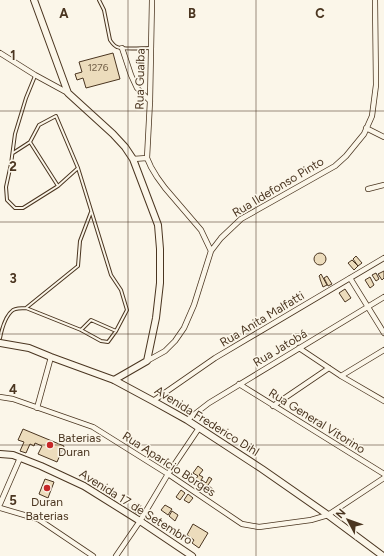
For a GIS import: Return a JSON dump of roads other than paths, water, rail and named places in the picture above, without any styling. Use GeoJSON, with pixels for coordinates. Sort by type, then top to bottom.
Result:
{"type":"FeatureCollection","features":[{"type":"Feature","properties":{"kind":"main road"},"geometry":{"type":"LineString","coordinates":[[34,0],[68,93],[125,147],[133,159],[158,225],[160,248],[160,283],[156,318],[147,361]]}},
{"type":"Feature","properties":{"kind":"main road","name":"Avenida Frederico Dihl"},"geometry":{"type":"LineString","coordinates":[[0,343],[29,348],[114,380],[188,420],[328,515],[383,556]]}},
{"type":"Feature","properties":{"kind":"main road","name":"Rua Ildefonso Pinto"},"geometry":{"type":"LineString","coordinates":[[114,380],[147,361]]}},
{"type":"Feature","properties":{"kind":"main road","name":"Avenida 17 de Setembro"},"geometry":{"type":"LineString","coordinates":[[0,454],[13,455],[84,486],[192,556]]}},
{"type":"Feature","properties":{"kind":"street","name":"Rua Guaíba"},"geometry":{"type":"LineString","coordinates":[[147,158],[152,0]]}},
{"type":"Feature","properties":{"kind":"street","name":"Rua Ildefonso Pinto"},"geometry":{"type":"LineString","coordinates":[[147,361],[165,351],[175,341],[184,328],[194,305],[211,251],[221,238],[241,219],[335,166],[346,156],[364,134],[372,116],[376,85],[375,0]]}},
{"type":"Feature","properties":{"kind":"street"},"geometry":{"type":"LineString","coordinates":[[122,48],[137,88],[150,101]]}},
{"type":"Feature","properties":{"kind":"street"},"geometry":{"type":"LineString","coordinates":[[0,53],[35,75],[68,93]]}},
{"type":"Feature","properties":{"kind":"street"},"geometry":{"type":"LineString","coordinates":[[366,128],[384,137]]}},
{"type":"Feature","properties":{"kind":"street"},"geometry":{"type":"LineString","coordinates":[[133,159],[147,158],[151,167],[165,188],[201,230],[211,251]]}},
{"type":"Feature","properties":{"kind":"street"},"geometry":{"type":"LineString","coordinates":[[368,189],[384,185]]}},
{"type":"Feature","properties":{"kind":"street","name":"Rua Anita Malfatti"},"geometry":{"type":"LineString","coordinates":[[153,401],[215,358],[384,258]]}},
{"type":"Feature","properties":{"kind":"street"},"geometry":{"type":"LineString","coordinates":[[350,278],[384,333]]}},
{"type":"Feature","properties":{"kind":"street","name":"Rua Jatobá"},"geometry":{"type":"LineString","coordinates":[[188,420],[209,403],[239,384],[384,297]]}},
{"type":"Feature","properties":{"kind":"street"},"geometry":{"type":"LineString","coordinates":[[299,348],[341,376],[384,401]]}},
{"type":"Feature","properties":{"kind":"street"},"geometry":{"type":"LineString","coordinates":[[341,376],[384,350]]}},
{"type":"Feature","properties":{"kind":"street"},"geometry":{"type":"LineString","coordinates":[[37,408],[51,357]]}},
{"type":"Feature","properties":{"kind":"street"},"geometry":{"type":"LineString","coordinates":[[273,406],[329,368]]}},
{"type":"Feature","properties":{"kind":"street","name":"Rua General Vitorino"},"geometry":{"type":"LineString","coordinates":[[239,384],[384,474]]}},
{"type":"Feature","properties":{"kind":"street","name":"Rua Aparício Borges"},"geometry":{"type":"LineString","coordinates":[[0,397],[13,399],[93,427],[168,474],[242,524],[259,527],[311,520],[328,515],[384,478]]}},
{"type":"Feature","properties":{"kind":"street"},"geometry":{"type":"LineString","coordinates":[[116,556],[199,428]]}},
{"type":"Feature","properties":{"kind":"street"},"geometry":{"type":"LineString","coordinates":[[0,504],[20,458]]}},
{"type":"Feature","properties":{"kind":"street"},"geometry":{"type":"LineString","coordinates":[[0,508],[38,519],[93,556]]}},
{"type":"Feature","properties":{"kind":"lane"},"geometry":{"type":"LineString","coordinates":[[99,0],[104,10],[110,40],[113,44],[122,48],[150,48]]}},
{"type":"Feature","properties":{"kind":"lane"},"geometry":{"type":"LineString","coordinates":[[35,75],[15,134],[13,153],[6,187],[7,200],[15,208],[23,208],[58,186],[78,168]]}},
{"type":"Feature","properties":{"kind":"lane"},"geometry":{"type":"LineString","coordinates":[[0,338],[3,324],[13,310],[26,308],[81,330],[101,341],[108,342],[116,331],[127,310],[121,290],[111,276],[78,168],[56,116],[39,125],[30,142],[13,153]]}},
{"type":"Feature","properties":{"kind":"lane"},"geometry":{"type":"LineString","coordinates":[[30,142],[58,186]]}},
{"type":"Feature","properties":{"kind":"lane"},"geometry":{"type":"LineString","coordinates":[[26,308],[78,266],[80,241],[91,212]]}},
{"type":"Feature","properties":{"kind":"lane"},"geometry":{"type":"LineString","coordinates":[[81,330],[91,320],[116,331]]}},
{"type":"Feature","properties":{"kind":"place","name":"Baterias Duran"},"geometry":{"type":"Point","coordinates":[50,445]}},
{"type":"Feature","properties":{"kind":"place","name":"Duran Baterias"},"geometry":{"type":"Point","coordinates":[47,488]}}]}
